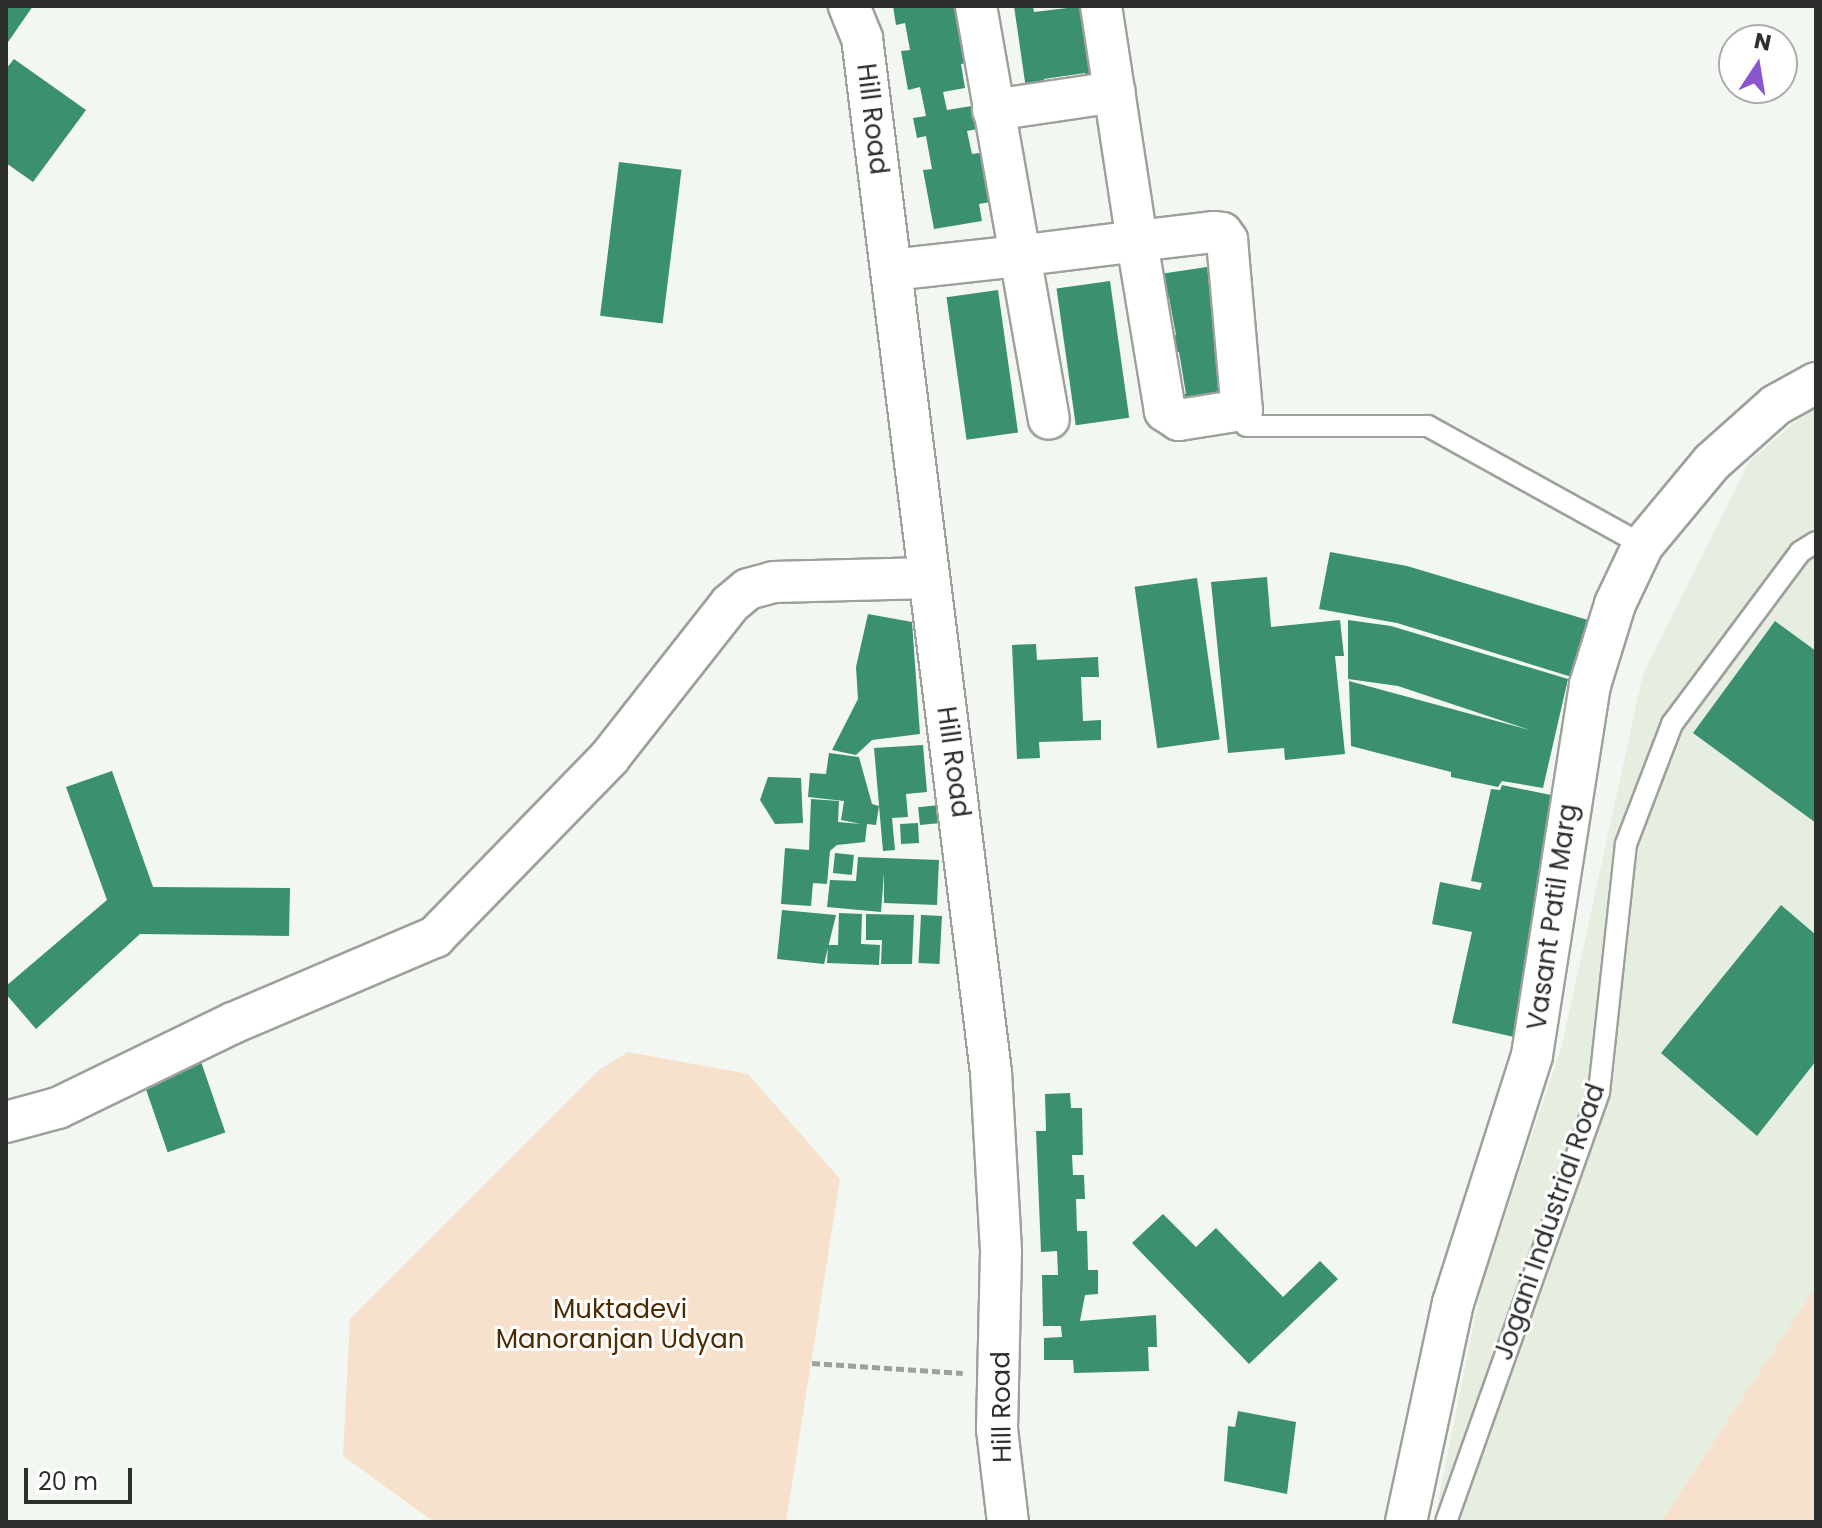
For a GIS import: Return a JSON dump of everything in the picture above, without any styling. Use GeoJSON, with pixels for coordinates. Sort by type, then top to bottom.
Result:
{"type":"FeatureCollection","features":[{"type":"Feature","properties":{"kind":"street","name":"Hill Road"},"geometry":{"type":"LineString","coordinates":[[849,6],[862,38],[991,1072],[1001,1252],[997,1429],[1008,1522]]}},
{"type":"Feature","properties":{"kind":"street"},"geometry":{"type":"LineString","coordinates":[[976,6],[1017,256],[1049,419]]}},
{"type":"Feature","properties":{"kind":"street"},"geometry":{"type":"LineString","coordinates":[[891,270],[1017,256],[1137,241],[1214,232],[1227,240],[1242,410],[1179,420],[1167,414],[1137,241],[1101,6]]}},
{"type":"Feature","properties":{"kind":"street"},"geometry":{"type":"LineString","coordinates":[[993,110],[1115,92]]}},
{"type":"Feature","properties":{"kind":"street","name":"Vasant Patil Marg"},"geometry":{"type":"LineString","coordinates":[[1406,1522],[1453,1303],[1532,1055],[1590,685],[1615,604],[1643,545],[1712,462],[1776,405],[1816,383]]}},
{"type":"Feature","properties":{"kind":"street"},"geometry":{"type":"LineString","coordinates":[[6,1122],[58,1108],[233,1023],[435,937],[609,758],[730,604],[748,589],[774,582],[928,578]]}},
{"type":"Feature","properties":{"kind":"lane"},"geometry":{"type":"LineString","coordinates":[[1246,426],[1428,426],[1643,545]]}},
{"type":"Feature","properties":{"kind":"lane","name":"Jogani Industrial Road"},"geometry":{"type":"LineString","coordinates":[[1446,1522],[1599,1092],[1631,831],[1672,724],[1800,552],[1816,542]]}},
{"type":"Feature","properties":{"kind":"path"},"geometry":{"type":"LineString","coordinates":[[812,1363],[1000,1375]]}},
{"type":"Feature","properties":{"kind":"shaded area"},"geometry":{"type":"Polygon","coordinates":[[[1816,404],[1816,1286],[1661,1522],[1434,1522],[1481,1288],[1562,1045],[1643,674],[1748,463],[1816,404]]]}},
{"type":"Feature","properties":{"kind":"green space","name":"Muktadevi Manoranjan Udyan"},"geometry":{"type":"Polygon","coordinates":[[[628,1052],[748,1074],[840,1179],[786,1522],[434,1522],[343,1456],[350,1319],[599,1070],[628,1052]]]}},
{"type":"Feature","properties":{"kind":"green space"},"geometry":{"type":"Polygon","coordinates":[[[1816,1286],[1816,1522],[1661,1522],[1816,1286]]]}},
{"type":"Feature","properties":{"kind":"building"},"geometry":{"type":"Polygon","coordinates":[[[6,6],[33,6],[6,45],[6,6]]]}},
{"type":"Feature","properties":{"kind":"building"},"geometry":{"type":"Polygon","coordinates":[[[893,6],[957,6],[974,62],[961,64],[965,88],[943,92],[947,110],[978,105],[982,128],[967,131],[972,154],[987,152],[996,201],[979,204],[982,221],[934,229],[923,170],[932,169],[926,136],[917,138],[913,118],[926,116],[920,87],[908,90],[901,51],[910,50],[905,23],[896,25],[893,6]]]}},
{"type":"Feature","properties":{"kind":"building"},"geometry":{"type":"Polygon","coordinates":[[[1014,6],[1033,6],[1034,12],[1084,6],[1103,87],[1087,89],[1085,73],[1044,79],[1045,86],[1026,89],[1014,6]]]}},
{"type":"Feature","properties":{"kind":"building"},"geometry":{"type":"Polygon","coordinates":[[[14,59],[86,110],[33,182],[6,163],[6,69],[14,59]]]}},
{"type":"Feature","properties":{"kind":"building"},"geometry":{"type":"Polygon","coordinates":[[[619,162],[682,170],[663,324],[600,316],[619,162]]]}},
{"type":"Feature","properties":{"kind":"building"},"geometry":{"type":"Polygon","coordinates":[[[1207,267],[1210,286],[1222,284],[1230,408],[1183,415],[1179,395],[1186,394],[1179,352],[1173,353],[1170,336],[1176,335],[1169,297],[1163,297],[1160,274],[1207,267]]]}},
{"type":"Feature","properties":{"kind":"building"},"geometry":{"type":"Polygon","coordinates":[[[1110,281],[1129,418],[1076,425],[1057,289],[1110,281]]]}},
{"type":"Feature","properties":{"kind":"building"},"geometry":{"type":"Polygon","coordinates":[[[998,290],[1018,433],[967,440],[947,297],[998,290]]]}},
{"type":"Feature","properties":{"kind":"building"},"geometry":{"type":"Polygon","coordinates":[[[1330,552],[1407,566],[1588,620],[1575,678],[1397,623],[1319,609],[1330,552]]]}},
{"type":"Feature","properties":{"kind":"building"},"geometry":{"type":"Polygon","coordinates":[[[1267,577],[1271,627],[1340,620],[1344,656],[1335,656],[1345,754],[1285,760],[1284,748],[1228,753],[1211,582],[1267,577]]]}},
{"type":"Feature","properties":{"kind":"building"},"geometry":{"type":"Polygon","coordinates":[[[1197,578],[1220,739],[1157,748],[1135,587],[1197,578]]]}},
{"type":"Feature","properties":{"kind":"building"},"geometry":{"type":"Polygon","coordinates":[[[868,614],[912,622],[920,734],[872,740],[856,755],[832,750],[858,699],[856,667],[868,614]]]}},
{"type":"Feature","properties":{"kind":"building"},"geometry":{"type":"Polygon","coordinates":[[[1348,620],[1391,626],[1568,679],[1543,788],[1502,781],[1498,787],[1451,777],[1451,772],[1351,746],[1349,681],[1530,730],[1398,686],[1348,679],[1348,620]]]}},
{"type":"Feature","properties":{"kind":"building"},"geometry":{"type":"Polygon","coordinates":[[[1775,621],[1816,651],[1816,823],[1693,733],[1775,621]]]}},
{"type":"Feature","properties":{"kind":"building"},"geometry":{"type":"Polygon","coordinates":[[[1036,644],[1037,660],[1098,657],[1099,677],[1081,677],[1083,721],[1101,720],[1101,740],[1039,742],[1040,758],[1017,759],[1012,645],[1036,644]]]}},
{"type":"Feature","properties":{"kind":"building"},"geometry":{"type":"Polygon","coordinates":[[[923,745],[927,792],[906,794],[908,817],[892,818],[895,850],[883,851],[874,748],[923,745]]]}},
{"type":"Feature","properties":{"kind":"building"},"geometry":{"type":"Polygon","coordinates":[[[829,753],[859,757],[872,804],[879,806],[876,825],[867,824],[865,842],[837,845],[830,851],[827,884],[813,883],[811,906],[781,904],[785,848],[809,850],[811,799],[839,801],[838,822],[861,824],[841,820],[844,801],[808,797],[810,773],[826,774],[829,753]]]}},
{"type":"Feature","properties":{"kind":"building"},"geometry":{"type":"Polygon","coordinates":[[[112,771],[153,887],[290,888],[289,936],[140,934],[36,1029],[6,994],[6,986],[107,900],[66,787],[112,771]]]}},
{"type":"Feature","properties":{"kind":"building"},"geometry":{"type":"Polygon","coordinates":[[[768,777],[801,778],[803,823],[775,824],[760,800],[768,777]]]}},
{"type":"Feature","properties":{"kind":"building"},"geometry":{"type":"Polygon","coordinates":[[[1502,785],[1551,795],[1535,895],[1544,897],[1523,1039],[1452,1023],[1472,932],[1432,924],[1440,882],[1480,890],[1482,883],[1471,881],[1491,789],[1500,790],[1502,785]]]}},
{"type":"Feature","properties":{"kind":"building"},"geometry":{"type":"Polygon","coordinates":[[[939,805],[941,823],[920,825],[918,807],[939,805]]]}},
{"type":"Feature","properties":{"kind":"building"},"geometry":{"type":"Polygon","coordinates":[[[918,823],[919,843],[901,844],[900,824],[918,823]]]}},
{"type":"Feature","properties":{"kind":"building"},"geometry":{"type":"Polygon","coordinates":[[[835,853],[854,855],[852,875],[833,873],[835,853]]]}},
{"type":"Feature","properties":{"kind":"building"},"geometry":{"type":"Polygon","coordinates":[[[858,857],[939,860],[937,905],[884,903],[884,873],[881,912],[827,907],[830,880],[856,881],[858,857]]]}},
{"type":"Feature","properties":{"kind":"building"},"geometry":{"type":"Polygon","coordinates":[[[1781,905],[1816,935],[1816,1061],[1757,1136],[1661,1053],[1781,905]]]}},
{"type":"Feature","properties":{"kind":"building"},"geometry":{"type":"Polygon","coordinates":[[[782,910],[836,915],[824,964],[777,959],[782,910]]]}},
{"type":"Feature","properties":{"kind":"building"},"geometry":{"type":"Polygon","coordinates":[[[839,913],[862,914],[861,944],[880,945],[879,965],[827,963],[828,945],[838,945],[839,913]]]}},
{"type":"Feature","properties":{"kind":"building"},"geometry":{"type":"Polygon","coordinates":[[[866,914],[914,915],[912,964],[881,964],[882,940],[866,940],[866,914]]]}},
{"type":"Feature","properties":{"kind":"building"},"geometry":{"type":"Polygon","coordinates":[[[921,915],[942,916],[939,964],[918,963],[921,915]]]}},
{"type":"Feature","properties":{"kind":"building"},"geometry":{"type":"Polygon","coordinates":[[[198,1053],[225,1132],[168,1152],[140,1073],[198,1053]]]}},
{"type":"Feature","properties":{"kind":"building"},"geometry":{"type":"Polygon","coordinates":[[[1070,1093],[1071,1108],[1082,1108],[1083,1155],[1072,1155],[1073,1175],[1084,1175],[1085,1199],[1076,1199],[1077,1231],[1087,1231],[1088,1270],[1098,1270],[1098,1294],[1085,1295],[1080,1321],[1156,1315],[1157,1347],[1148,1347],[1149,1371],[1074,1373],[1073,1360],[1044,1360],[1044,1338],[1062,1337],[1061,1326],[1043,1326],[1042,1275],[1058,1275],[1057,1251],[1041,1252],[1036,1131],[1046,1131],[1045,1094],[1070,1093]]]}},
{"type":"Feature","properties":{"kind":"building"},"geometry":{"type":"Polygon","coordinates":[[[1163,1214],[1196,1247],[1216,1228],[1283,1297],[1320,1261],[1338,1279],[1249,1364],[1132,1243],[1163,1214]]]}},
{"type":"Feature","properties":{"kind":"building"},"geometry":{"type":"Polygon","coordinates":[[[1238,1411],[1296,1422],[1287,1494],[1224,1481],[1228,1426],[1235,1427],[1238,1411]]]}}]}
